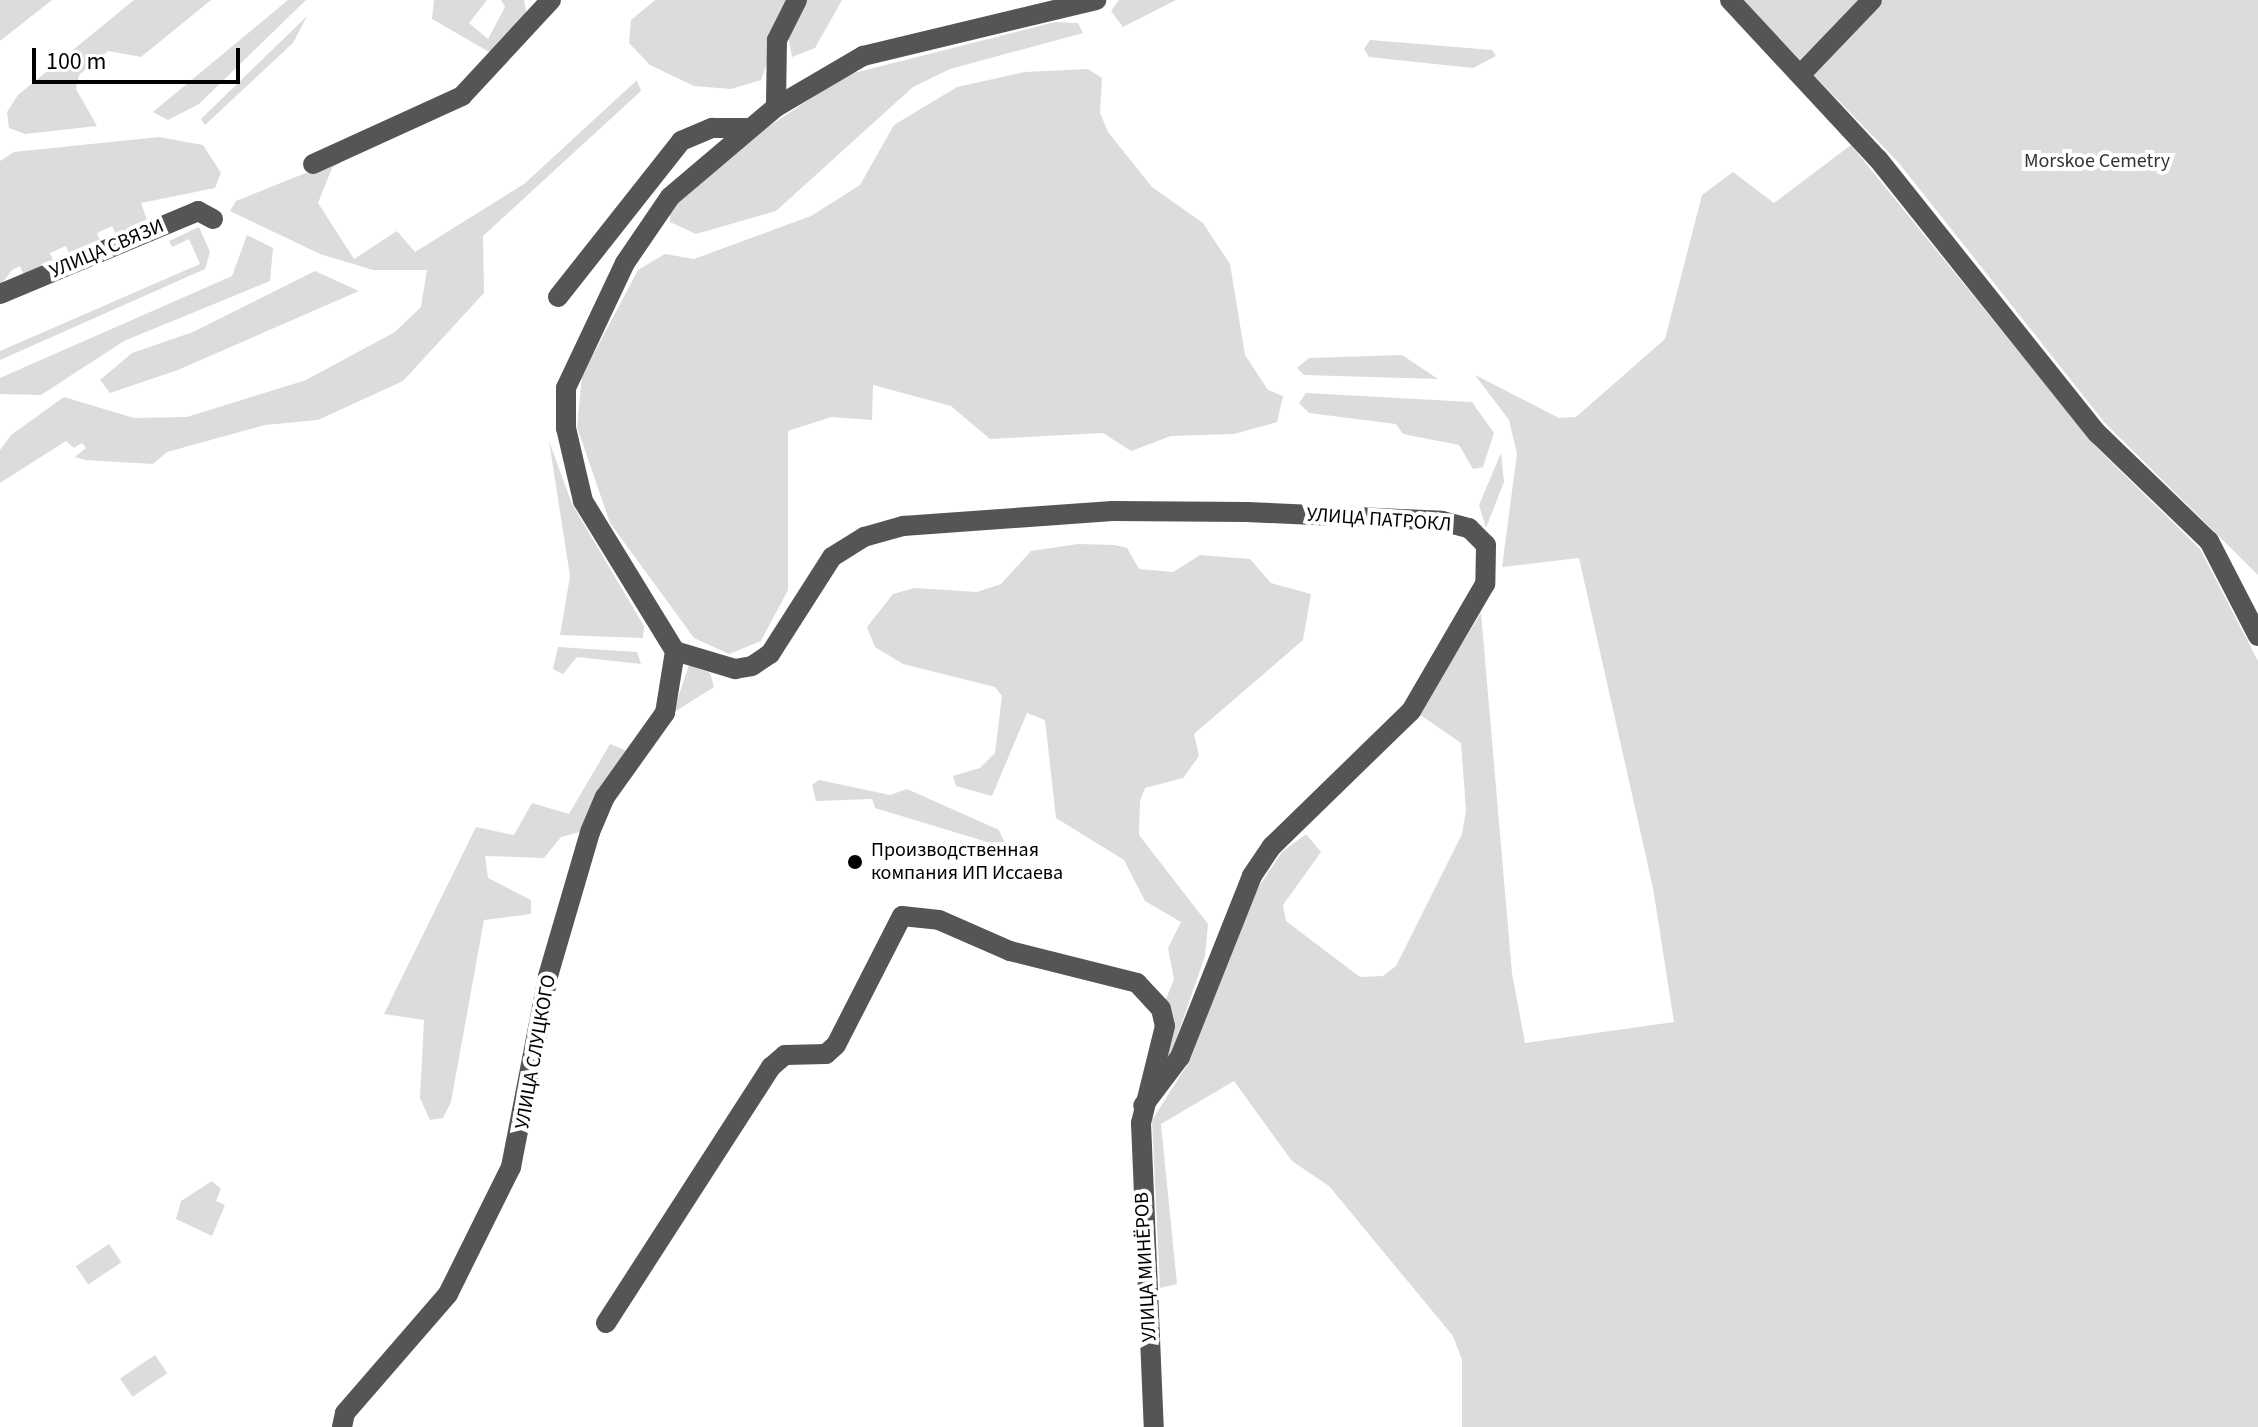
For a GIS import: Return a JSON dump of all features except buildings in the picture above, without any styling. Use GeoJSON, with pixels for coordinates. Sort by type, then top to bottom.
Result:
{"type":"FeatureCollection","features":[{"type":"Feature","properties":{"kind":"street"},"geometry":{"type":"LineString","coordinates":[[313,164],[462,96],[551,0]]}},
{"type":"Feature","properties":{"kind":"street"},"geometry":{"type":"LineString","coordinates":[[776,107],[777,40],[797,0]]}},
{"type":"Feature","properties":{"kind":"street"},"geometry":{"type":"LineString","coordinates":[[675,651],[583,501],[566,428],[566,388],[625,263],[683,182],[776,107],[863,56],[1096,0]]}},
{"type":"Feature","properties":{"kind":"street"},"geometry":{"type":"LineString","coordinates":[[1730,0],[1802,73],[2097,433],[2226,565],[2258,593]]}},
{"type":"Feature","properties":{"kind":"street"},"geometry":{"type":"LineString","coordinates":[[1802,73],[1872,0]]}},
{"type":"Feature","properties":{"kind":"street"},"geometry":{"type":"LineString","coordinates":[[558,297],[675,146],[712,128],[750,128]]}},
{"type":"Feature","properties":{"kind":"street","name":"УЛИЦА СВЯЗИ"},"geometry":{"type":"LineString","coordinates":[[0,294],[198,211],[213,219]]}},
{"type":"Feature","properties":{"kind":"street","name":"УЛИЦА ПАТРОКЛ"},"geometry":{"type":"LineString","coordinates":[[675,651],[735,669],[752,666],[785,633],[832,557],[903,526],[1197,511],[1442,521],[1479,535],[1489,564],[1466,619],[1407,717],[1261,860],[1175,1067],[1143,1106]]}},
{"type":"Feature","properties":{"kind":"street"},"geometry":{"type":"LineString","coordinates":[[2226,565],[2258,636]]}},
{"type":"Feature","properties":{"kind":"street","name":"УЛИЦА СЛУЦКОГО"},"geometry":{"type":"LineString","coordinates":[[342,1427],[345,1413],[448,1294],[511,1167],[548,976],[590,832],[605,797],[665,713],[675,651]]}},
{"type":"Feature","properties":{"kind":"street","name":"УЛИЦА МИНЁРОВ"},"geometry":{"type":"LineString","coordinates":[[606,1323],[771,1067],[785,1055],[826,1054],[836,1045],[902,916],[939,920],[1010,951],[1137,983],[1161,1009],[1165,1026],[1143,1106],[1154,1427]]}},
{"type":"Feature","properties":{"kind":"green space"},"geometry":{"type":"Polygon","coordinates":[[[0,0],[52,0],[0,41],[0,0]]]}},
{"type":"Feature","properties":{"kind":"green space"},"geometry":{"type":"Polygon","coordinates":[[[134,0],[211,0],[141,57],[108,51],[79,75],[76,89],[97,126],[25,134],[9,128],[7,112],[18,95],[134,0]]]}},
{"type":"Feature","properties":{"kind":"green space"},"geometry":{"type":"Polygon","coordinates":[[[288,0],[306,0],[199,104],[168,120],[153,112],[288,0]]]}},
{"type":"Feature","properties":{"kind":"green space"},"geometry":{"type":"Polygon","coordinates":[[[434,0],[487,0],[469,23],[488,39],[505,7],[501,0],[524,0],[527,15],[491,53],[432,19],[434,0]]]}},
{"type":"Feature","properties":{"kind":"green space"},"geometry":{"type":"Polygon","coordinates":[[[655,0],[789,0],[761,80],[731,89],[694,86],[650,65],[629,43],[631,20],[655,0]]]}},
{"type":"Feature","properties":{"kind":"green space"},"geometry":{"type":"Polygon","coordinates":[[[807,0],[842,0],[815,48],[792,57],[788,36],[807,0]]]}},
{"type":"Feature","properties":{"kind":"green space"},"geometry":{"type":"Polygon","coordinates":[[[1119,0],[1176,0],[1123,27],[1111,11],[1119,0]]]}},
{"type":"Feature","properties":{"kind":"green space","name":"Morskoe Cemetry"},"geometry":{"type":"Polygon","coordinates":[[[1741,0],[2258,0],[2258,575],[2105,423],[1898,162],[1741,0]]]}},
{"type":"Feature","properties":{"kind":"green space"},"geometry":{"type":"Polygon","coordinates":[[[307,16],[293,43],[205,125],[201,119],[307,16]]]}},
{"type":"Feature","properties":{"kind":"green space"},"geometry":{"type":"Polygon","coordinates":[[[1055,22],[1078,23],[1083,33],[950,69],[913,87],[776,211],[696,234],[670,222],[670,210],[759,133],[846,75],[1055,22]]]}},
{"type":"Feature","properties":{"kind":"green space"},"geometry":{"type":"Polygon","coordinates":[[[1370,40],[1492,50],[1496,56],[1473,68],[1369,57],[1364,49],[1370,40]]]}},
{"type":"Feature","properties":{"kind":"green space"},"geometry":{"type":"Polygon","coordinates":[[[1088,69],[1102,78],[1100,113],[1108,132],[1152,187],[1203,223],[1230,264],[1245,355],[1268,390],[1283,396],[1277,422],[1234,434],[1171,436],[1131,451],[1103,433],[990,439],[951,406],[873,385],[872,420],[831,417],[788,431],[788,590],[761,641],[729,654],[694,638],[610,523],[577,427],[582,376],[638,270],[665,254],[694,259],[811,216],[860,185],[894,125],[957,87],[1025,72],[1088,69]]]}},
{"type":"Feature","properties":{"kind":"green space"},"geometry":{"type":"Polygon","coordinates":[[[637,80],[641,91],[483,236],[484,293],[403,381],[318,420],[265,425],[167,452],[153,464],[85,460],[75,457],[86,448],[82,443],[74,448],[66,441],[0,483],[0,450],[11,435],[64,397],[134,418],[187,417],[306,380],[395,332],[421,307],[427,270],[373,270],[320,254],[230,211],[236,201],[353,154],[332,168],[318,203],[354,259],[397,231],[415,252],[524,184],[637,80]]]}},
{"type":"Feature","properties":{"kind":"green space"},"geometry":{"type":"Polygon","coordinates":[[[159,137],[203,145],[221,173],[215,188],[141,203],[148,223],[117,237],[112,226],[97,233],[101,243],[70,257],[66,246],[50,253],[54,263],[24,276],[20,266],[12,270],[0,286],[0,161],[14,152],[159,137]]]}},
{"type":"Feature","properties":{"kind":"green space"},"geometry":{"type":"Polygon","coordinates":[[[1851,145],[2097,448],[2200,549],[2258,661],[2258,1427],[1462,1427],[1462,1360],[1453,1336],[1329,1186],[1292,1161],[1234,1081],[1161,1124],[1177,1284],[1160,1288],[1152,1120],[1189,1062],[1252,897],[1282,852],[1306,834],[1321,852],[1283,905],[1286,921],[1360,977],[1383,976],[1396,966],[1462,834],[1466,810],[1461,743],[1419,714],[1481,613],[1512,973],[1525,1043],[1674,1022],[1653,888],[1579,558],[1502,567],[1517,454],[1509,420],[1475,375],[1559,418],[1576,417],[1665,339],[1702,195],[1733,172],[1774,203],[1851,145]]]}},
{"type":"Feature","properties":{"kind":"green space"},"geometry":{"type":"Polygon","coordinates":[[[199,227],[210,252],[205,269],[0,360],[0,351],[200,264],[189,239],[172,247],[169,241],[199,227]]]}},
{"type":"Feature","properties":{"kind":"green space"},"geometry":{"type":"Polygon","coordinates":[[[247,235],[273,248],[270,281],[124,341],[41,395],[0,394],[0,378],[232,276],[247,235]]]}},
{"type":"Feature","properties":{"kind":"green space"},"geometry":{"type":"Polygon","coordinates":[[[315,271],[359,291],[178,370],[110,393],[100,380],[132,353],[193,332],[315,271]]]}},
{"type":"Feature","properties":{"kind":"green space"},"geometry":{"type":"Polygon","coordinates":[[[1402,355],[1438,379],[1304,375],[1297,368],[1309,358],[1402,355]]]}},
{"type":"Feature","properties":{"kind":"green space"},"geometry":{"type":"Polygon","coordinates":[[[1306,393],[1472,402],[1494,433],[1483,467],[1473,469],[1459,445],[1403,434],[1396,424],[1309,413],[1299,403],[1306,393]]]}},
{"type":"Feature","properties":{"kind":"green space"},"geometry":{"type":"Polygon","coordinates":[[[549,441],[572,504],[644,626],[643,638],[560,635],[570,576],[549,441]]]}},
{"type":"Feature","properties":{"kind":"green space"},"geometry":{"type":"Polygon","coordinates":[[[1501,453],[1504,482],[1486,528],[1479,505],[1501,453]]]}},
{"type":"Feature","properties":{"kind":"green space"},"geometry":{"type":"Polygon","coordinates":[[[1078,544],[1127,548],[1139,569],[1173,572],[1200,555],[1250,559],[1271,583],[1311,594],[1303,640],[1194,734],[1199,756],[1183,778],[1145,788],[1140,801],[1139,835],[1208,924],[1205,956],[1167,1066],[1166,999],[1174,979],[1168,948],[1181,922],[1145,901],[1124,860],[1056,818],[1045,720],[1027,713],[992,796],[956,786],[953,776],[980,768],[995,753],[1002,696],[995,687],[903,664],[875,647],[867,627],[893,594],[914,588],[977,592],[1001,584],[1031,551],[1078,544]]]}},
{"type":"Feature","properties":{"kind":"green space"},"geometry":{"type":"Polygon","coordinates":[[[558,647],[637,652],[641,664],[577,657],[563,674],[553,669],[558,647]]]}},
{"type":"Feature","properties":{"kind":"green space"},"geometry":{"type":"Polygon","coordinates":[[[689,665],[710,673],[714,687],[673,713],[689,665]]]}},
{"type":"Feature","properties":{"kind":"green space"},"geometry":{"type":"Polygon","coordinates":[[[610,744],[627,751],[580,832],[561,837],[544,858],[485,856],[488,878],[531,900],[531,914],[484,920],[451,1102],[443,1118],[430,1120],[420,1098],[424,1020],[384,1014],[476,827],[514,835],[532,803],[569,814],[610,744]]]}},
{"type":"Feature","properties":{"kind":"green space"},"geometry":{"type":"Polygon","coordinates":[[[819,780],[890,795],[907,789],[999,830],[1007,848],[875,808],[872,799],[816,801],[812,785],[819,780]]]}},
{"type":"Feature","properties":{"kind":"green space"},"geometry":{"type":"Polygon","coordinates":[[[212,1181],[221,1189],[216,1201],[225,1205],[212,1236],[176,1219],[181,1201],[212,1181]]]}},
{"type":"Feature","properties":{"kind":"green space"},"geometry":{"type":"Polygon","coordinates":[[[109,1244],[121,1262],[88,1285],[76,1266],[109,1244]]]}},
{"type":"Feature","properties":{"kind":"green space"},"geometry":{"type":"Polygon","coordinates":[[[155,1355],[167,1373],[132,1397],[120,1378],[155,1355]]]}},
{"type":"Feature","properties":{"kind":"place","name":"Производственная компания ИП Иссаева"},"geometry":{"type":"Point","coordinates":[855,862]}}]}
